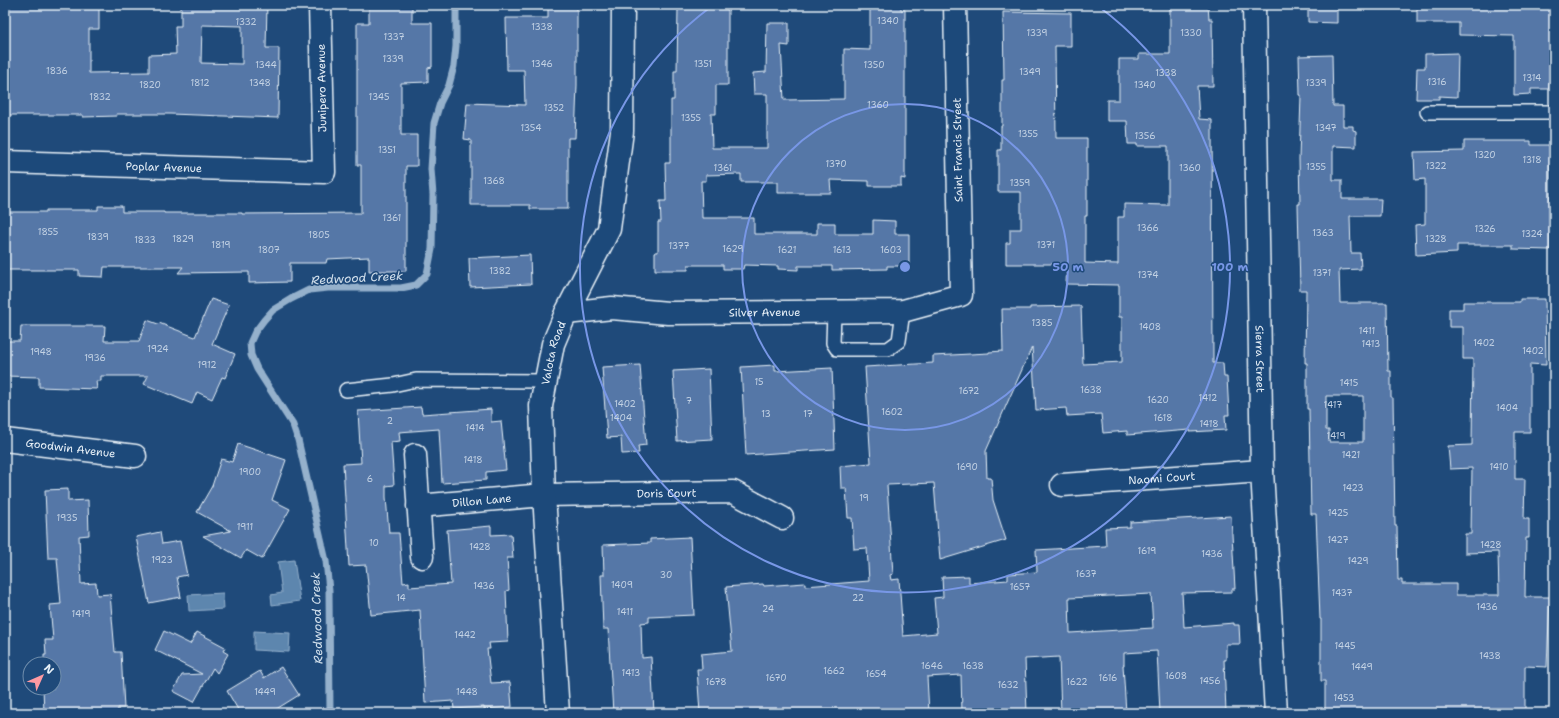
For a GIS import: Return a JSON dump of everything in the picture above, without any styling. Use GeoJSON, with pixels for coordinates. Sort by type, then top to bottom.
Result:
{"type":"FeatureCollection","features":[{"type":"Feature","properties":{"kind":"street","name":"Junipero Avenue"},"geometry":{"type":"LineString","coordinates":[[320,5],[324,172]]}},
{"type":"Feature","properties":{"kind":"street","name":"Valota Road"},"geometry":{"type":"LineString","coordinates":[[558,713],[544,495],[541,406],[553,344],[566,313],[609,229],[622,131],[623,5]]}},
{"type":"Feature","properties":{"kind":"street","name":"Saint Francis Street"},"geometry":{"type":"LineString","coordinates":[[955,5],[961,295]]}},
{"type":"Feature","properties":{"kind":"street","name":"Sierra Street"},"geometry":{"type":"LineString","coordinates":[[1254,5],[1262,471],[1276,713]]}},
{"type":"Feature","properties":{"kind":"street","name":"Poplar Avenue"},"geometry":{"type":"LineString","coordinates":[[5,162],[324,172]]}},
{"type":"Feature","properties":{"kind":"street","name":"Silver Avenue"},"geometry":{"type":"LineString","coordinates":[[566,313],[612,308],[668,313],[903,311],[961,295]]}},
{"type":"Feature","properties":{"kind":"street","name":"Goodwin Avenue"},"geometry":{"type":"LineString","coordinates":[[5,440],[135,456]]}},
{"type":"Feature","properties":{"kind":"street"},"geometry":{"type":"LineString","coordinates":[[415,455],[422,557]]}},
{"type":"Feature","properties":{"kind":"street","name":"Naomi Court"},"geometry":{"type":"LineString","coordinates":[[1062,485],[1262,471]]}},
{"type":"Feature","properties":{"kind":"street","name":"Doris Court"},"geometry":{"type":"LineString","coordinates":[[544,495],[733,492],[782,518]]}},
{"type":"Feature","properties":{"kind":"street","name":"Dillon Lane"},"geometry":{"type":"LineString","coordinates":[[418,506],[544,495]]}},
{"type":"Feature","properties":{"kind":"lane"},"geometry":{"type":"LineString","coordinates":[[1427,112],[1554,112]]}},
{"type":"Feature","properties":{"kind":"lane"},"geometry":{"type":"LineString","coordinates":[[834,312],[833,343],[837,350],[888,349],[899,341],[903,311]]}},
{"type":"Feature","properties":{"kind":"lane"},"geometry":{"type":"LineString","coordinates":[[346,390],[393,385],[416,380],[546,382]]}},
{"type":"Feature","properties":{"kind":"water"},"geometry":{"type":"Polygon","coordinates":[[[294,560],[300,601],[272,605],[271,595],[282,593],[278,562],[294,560]]]}},
{"type":"Feature","properties":{"kind":"water"},"geometry":{"type":"Polygon","coordinates":[[[223,593],[224,609],[189,611],[188,595],[223,593]]]}},
{"type":"Feature","properties":{"kind":"water"},"geometry":{"type":"Polygon","coordinates":[[[254,631],[290,633],[289,652],[254,650],[254,631]]]}},
{"type":"Feature","properties":{"kind":"building"},"geometry":{"type":"Polygon","coordinates":[[[5,5],[99,5],[99,29],[89,29],[89,73],[149,72],[149,55],[176,54],[175,26],[181,26],[181,5],[267,5],[266,48],[279,48],[278,118],[170,114],[116,114],[117,116],[83,117],[83,115],[5,115],[5,5]],[[202,25],[201,63],[242,64],[242,26],[202,25]]]}},
{"type":"Feature","properties":{"kind":"building"},"geometry":{"type":"Polygon","coordinates":[[[369,5],[412,5],[412,23],[432,23],[432,67],[428,68],[428,82],[401,83],[401,135],[417,135],[417,166],[406,166],[406,271],[369,271],[369,257],[327,259],[326,263],[290,263],[290,282],[249,283],[249,272],[178,273],[183,267],[104,267],[103,277],[79,276],[79,270],[5,270],[5,212],[98,210],[98,206],[122,206],[122,212],[242,214],[361,213],[361,165],[357,165],[357,23],[369,23],[369,5]]]}},
{"type":"Feature","properties":{"kind":"building"},"geometry":{"type":"Polygon","coordinates":[[[548,5],[570,5],[570,7],[577,7],[575,138],[568,138],[568,209],[530,209],[530,205],[471,205],[471,140],[464,139],[467,103],[525,105],[524,70],[507,70],[506,18],[548,18],[548,5]]]}},
{"type":"Feature","properties":{"kind":"building"},"geometry":{"type":"Polygon","coordinates":[[[703,5],[728,5],[728,85],[716,85],[716,114],[711,114],[712,148],[767,148],[767,94],[754,94],[753,73],[766,72],[767,23],[789,23],[789,46],[781,45],[784,100],[844,99],[844,49],[870,50],[870,5],[901,5],[901,10],[905,10],[905,179],[901,178],[901,186],[869,186],[869,181],[830,180],[831,193],[778,193],[778,182],[741,182],[741,174],[706,175],[706,181],[701,181],[702,218],[754,218],[754,234],[817,234],[817,223],[835,223],[835,234],[873,234],[873,220],[895,221],[895,234],[909,234],[909,266],[887,266],[887,269],[832,270],[832,266],[798,266],[798,270],[778,269],[778,266],[744,265],[743,269],[723,269],[723,265],[688,265],[688,270],[655,270],[655,252],[658,252],[658,222],[661,222],[660,201],[666,201],[665,163],[670,163],[671,154],[671,100],[674,100],[674,71],[677,71],[678,8],[703,8],[703,5]]]}},
{"type":"Feature","properties":{"kind":"building"},"geometry":{"type":"Polygon","coordinates":[[[1170,5],[1208,5],[1209,19],[1212,19],[1213,86],[1197,86],[1199,119],[1212,120],[1213,363],[1223,363],[1224,377],[1227,377],[1229,415],[1225,415],[1226,430],[1190,432],[1190,430],[1127,435],[1127,431],[1103,433],[1101,414],[1067,416],[1066,408],[1036,410],[1032,347],[986,451],[987,478],[991,478],[993,500],[1006,540],[940,560],[934,483],[887,485],[893,574],[890,575],[891,580],[899,579],[903,636],[937,633],[934,598],[943,597],[942,577],[969,576],[969,583],[1008,580],[1008,574],[1037,572],[1036,550],[1106,546],[1105,528],[1130,527],[1130,522],[1231,516],[1235,589],[1232,589],[1232,592],[1182,593],[1184,627],[1234,623],[1234,625],[1239,625],[1240,644],[1226,644],[1226,660],[1224,660],[1226,713],[1160,713],[1157,651],[1124,653],[1123,665],[1126,713],[1061,713],[1059,657],[1025,659],[1027,713],[962,713],[961,675],[927,677],[929,713],[700,713],[697,669],[702,669],[701,654],[732,651],[726,587],[805,583],[805,586],[869,581],[867,548],[854,549],[852,518],[848,518],[846,488],[841,488],[840,466],[871,463],[865,367],[933,363],[933,356],[1003,351],[1002,309],[1081,306],[1083,364],[1122,362],[1122,317],[1119,317],[1119,285],[1066,284],[1067,264],[1006,264],[1006,243],[1010,243],[1010,229],[1021,229],[1021,192],[998,192],[998,150],[1001,150],[1002,80],[1004,80],[1003,12],[1071,13],[1071,46],[1055,46],[1056,138],[1087,138],[1087,216],[1085,216],[1085,263],[1118,264],[1118,217],[1124,217],[1124,204],[1168,205],[1168,146],[1137,146],[1137,144],[1128,144],[1127,121],[1107,121],[1107,100],[1119,100],[1119,59],[1139,59],[1139,54],[1170,54],[1170,5]],[[1151,594],[1069,598],[1070,633],[1153,628],[1151,594]]]}},
{"type":"Feature","properties":{"kind":"building"},"geometry":{"type":"Polygon","coordinates":[[[1308,5],[1337,5],[1337,23],[1308,22],[1308,5]]]}},
{"type":"Feature","properties":{"kind":"building"},"geometry":{"type":"Polygon","coordinates":[[[1417,5],[1549,5],[1549,9],[1551,9],[1552,68],[1550,68],[1549,89],[1531,89],[1531,94],[1514,95],[1514,36],[1459,35],[1459,23],[1417,23],[1417,5]]]}},
{"type":"Feature","properties":{"kind":"building"},"geometry":{"type":"Polygon","coordinates":[[[1458,53],[1457,97],[1439,96],[1439,99],[1416,99],[1417,68],[1425,68],[1425,54],[1458,53]]]}},
{"type":"Feature","properties":{"kind":"building"},"geometry":{"type":"Polygon","coordinates":[[[1332,55],[1333,106],[1343,106],[1343,126],[1353,126],[1353,130],[1356,131],[1356,147],[1333,146],[1333,180],[1342,180],[1342,199],[1381,199],[1380,216],[1350,216],[1351,253],[1360,253],[1361,269],[1339,270],[1340,303],[1387,303],[1388,371],[1391,371],[1391,398],[1393,398],[1395,526],[1397,526],[1398,580],[1402,580],[1402,584],[1456,584],[1456,595],[1499,595],[1498,552],[1465,553],[1465,534],[1471,534],[1472,468],[1450,469],[1448,446],[1472,445],[1473,359],[1463,359],[1463,327],[1449,327],[1449,309],[1463,309],[1463,302],[1520,302],[1520,299],[1545,299],[1546,365],[1530,364],[1530,432],[1515,432],[1515,479],[1525,479],[1524,519],[1529,519],[1529,538],[1526,538],[1525,597],[1550,597],[1547,667],[1525,666],[1525,713],[1325,713],[1325,681],[1321,681],[1321,619],[1316,514],[1311,514],[1309,409],[1307,409],[1307,363],[1305,363],[1306,290],[1300,290],[1298,204],[1300,204],[1299,159],[1301,95],[1299,56],[1332,55]],[[1326,396],[1326,430],[1329,430],[1329,442],[1363,442],[1363,396],[1326,396]]]}},
{"type":"Feature","properties":{"kind":"building"},"geometry":{"type":"Polygon","coordinates":[[[1464,141],[1531,141],[1531,145],[1550,145],[1550,250],[1513,249],[1513,245],[1457,245],[1457,253],[1416,255],[1415,225],[1425,224],[1425,179],[1415,180],[1414,152],[1464,151],[1464,141]]]}},
{"type":"Feature","properties":{"kind":"building"},"geometry":{"type":"Polygon","coordinates":[[[530,255],[531,284],[470,287],[469,258],[530,255]]]}},
{"type":"Feature","properties":{"kind":"building"},"geometry":{"type":"Polygon","coordinates":[[[211,299],[229,305],[212,344],[235,354],[225,378],[222,377],[212,399],[197,392],[192,404],[144,384],[148,376],[101,376],[101,381],[96,381],[97,389],[39,387],[39,377],[5,376],[5,341],[20,341],[21,326],[105,326],[104,341],[139,341],[147,320],[195,337],[211,299]]]}},
{"type":"Feature","properties":{"kind":"building"},"geometry":{"type":"Polygon","coordinates":[[[640,365],[646,445],[638,446],[639,453],[622,454],[621,437],[607,438],[602,367],[640,365]]]}},
{"type":"Feature","properties":{"kind":"building"},"geometry":{"type":"Polygon","coordinates":[[[775,365],[775,371],[832,368],[835,449],[746,455],[741,367],[775,365]]]}},
{"type":"Feature","properties":{"kind":"building"},"geometry":{"type":"Polygon","coordinates":[[[709,369],[712,439],[677,441],[673,371],[709,369]]]}},
{"type":"Feature","properties":{"kind":"building"},"geometry":{"type":"Polygon","coordinates":[[[421,407],[422,414],[491,409],[491,422],[501,421],[506,470],[486,472],[486,480],[442,483],[439,429],[399,432],[400,441],[391,442],[394,485],[386,486],[386,497],[389,533],[399,533],[403,583],[409,582],[409,587],[451,584],[447,530],[491,526],[491,535],[511,534],[513,558],[507,558],[509,590],[506,591],[508,642],[489,643],[490,649],[487,649],[491,683],[510,682],[512,707],[454,709],[453,701],[425,703],[420,610],[371,615],[366,565],[349,566],[343,464],[361,463],[358,411],[421,407]]]}},
{"type":"Feature","properties":{"kind":"building"},"geometry":{"type":"Polygon","coordinates":[[[238,444],[286,460],[272,500],[290,509],[262,559],[246,550],[241,558],[203,536],[231,531],[197,512],[212,486],[221,459],[232,462],[238,444]]]}},
{"type":"Feature","properties":{"kind":"building"},"geometry":{"type":"Polygon","coordinates":[[[68,489],[68,501],[88,500],[89,535],[79,536],[81,584],[96,583],[97,595],[110,594],[115,652],[121,652],[124,708],[118,708],[118,713],[44,713],[43,696],[62,696],[62,656],[44,656],[46,655],[45,640],[53,640],[50,605],[61,604],[57,558],[48,558],[45,490],[68,489]]]}},
{"type":"Feature","properties":{"kind":"building"},"geometry":{"type":"Polygon","coordinates":[[[160,532],[162,544],[180,541],[187,575],[177,577],[181,597],[149,603],[136,537],[160,532]]]}},
{"type":"Feature","properties":{"kind":"building"},"geometry":{"type":"Polygon","coordinates":[[[690,537],[694,615],[649,617],[649,622],[641,623],[642,658],[651,657],[654,713],[613,713],[608,629],[603,629],[601,575],[604,575],[603,545],[650,543],[650,539],[690,537]]]}},
{"type":"Feature","properties":{"kind":"building"},"geometry":{"type":"Polygon","coordinates":[[[164,631],[190,644],[197,632],[225,647],[223,651],[228,654],[217,673],[213,668],[194,702],[173,691],[182,675],[202,674],[155,650],[164,631]]]}},
{"type":"Feature","properties":{"kind":"building"},"geometry":{"type":"Polygon","coordinates":[[[281,667],[299,695],[270,713],[240,713],[227,691],[260,671],[264,678],[281,667]]]}},
{"type":"Feature","properties":{"kind":"waterway","name":"Redwood Creek"},"geometry":{"type":"LineString","coordinates":[[330,713],[329,590],[326,561],[298,440],[293,425],[257,369],[251,355],[250,343],[255,332],[273,310],[309,290],[328,288],[401,288],[416,285],[427,274],[432,249],[433,195],[431,169],[434,123],[440,103],[449,85],[454,66],[456,46],[456,5]]}}]}
